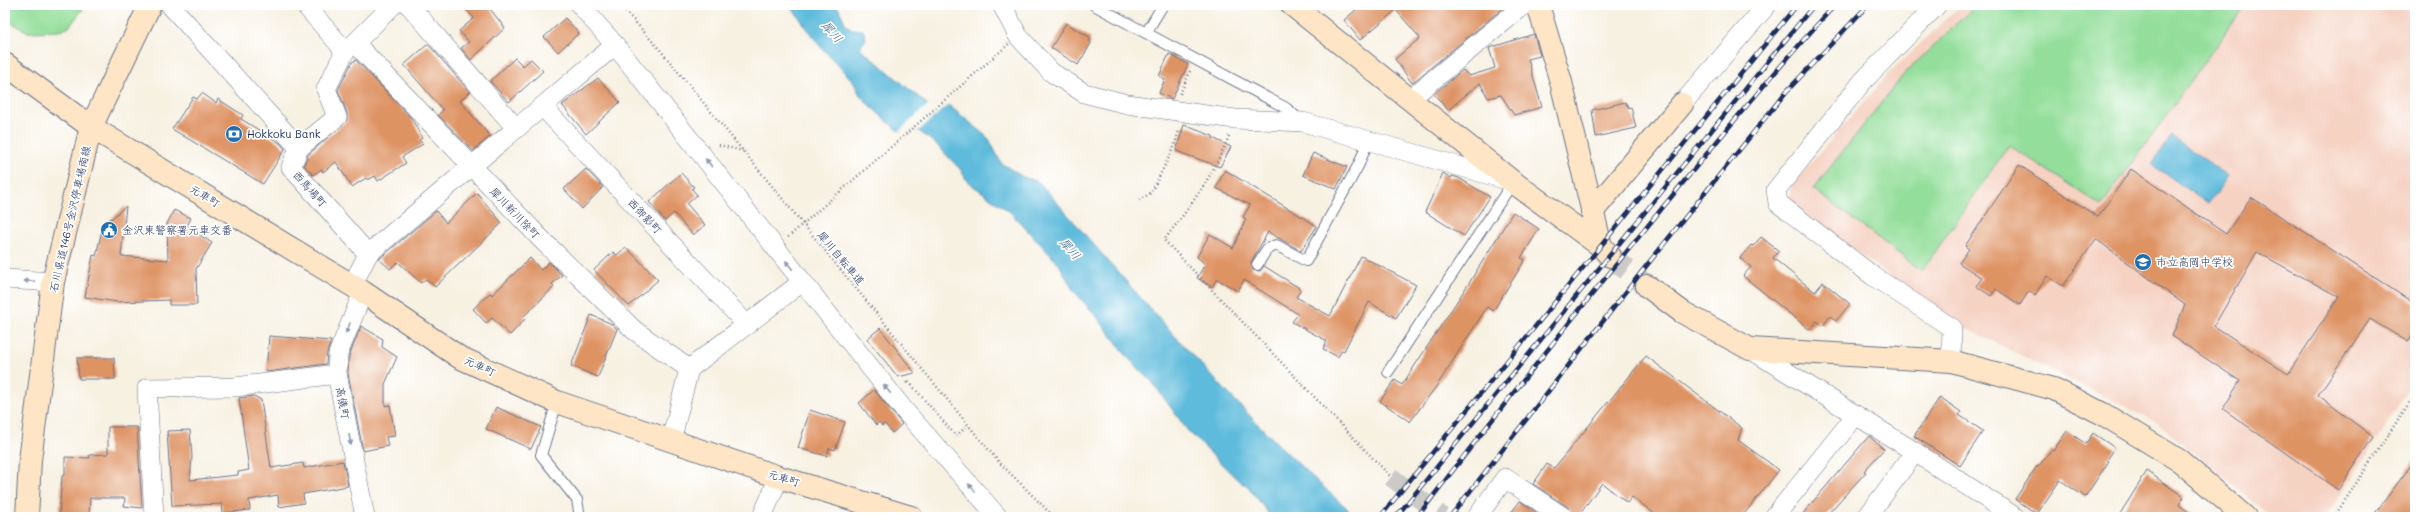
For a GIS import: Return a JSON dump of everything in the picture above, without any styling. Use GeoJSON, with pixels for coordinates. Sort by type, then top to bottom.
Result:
{"type":"FeatureCollection","features":[{"type":"Feature","properties":{"kind":"street","name":"石川県道146号金沢停車場南線"},"geometry":{"type":"LineString","coordinates":[[28,517],[30,460],[53,282],[91,126],[150,5]]}},
{"type":"Feature","properties":{"kind":"street"},"geometry":{"type":"LineString","coordinates":[[170,5],[299,148],[337,117],[326,89],[350,47],[393,5]]}},
{"type":"Feature","properties":{"kind":"street","name":"犀川新川除町"},"geometry":{"type":"LineString","coordinates":[[305,5],[471,166],[541,239],[634,330],[688,369]]}},
{"type":"Feature","properties":{"kind":"street"},"geometry":{"type":"LineString","coordinates":[[409,5],[516,128]]}},
{"type":"Feature","properties":{"kind":"street"},"geometry":{"type":"LineString","coordinates":[[580,5],[615,45],[892,394],[998,517]]}},
{"type":"Feature","properties":{"kind":"street"},"geometry":{"type":"LineString","coordinates":[[1002,5],[1018,36],[1047,67],[1084,93],[1127,104],[1235,119],[1303,122],[1513,182]]}},
{"type":"Feature","properties":{"kind":"street"},"geometry":{"type":"LineString","coordinates":[[1292,5],[1513,182],[1605,251],[1592,212],[1561,82],[1538,5]]}},
{"type":"Feature","properties":{"kind":"street"},"geometry":{"type":"LineString","coordinates":[[1410,99],[1524,5]]}},
{"type":"Feature","properties":{"kind":"street"},"geometry":{"type":"LineString","coordinates":[[1592,212],[1767,5]]}},
{"type":"Feature","properties":{"kind":"street"},"geometry":{"type":"LineString","coordinates":[[1938,5],[1863,81],[1776,190],[1778,202],[1867,272],[1952,328],[1951,361]]}},
{"type":"Feature","properties":{"kind":"street"},"geometry":{"type":"LineString","coordinates":[[357,289],[368,254],[615,45]]}},
{"type":"Feature","properties":{"kind":"street","name":"元車町"},"geometry":{"type":"LineString","coordinates":[[8,70],[91,126],[357,289],[459,357],[557,402],[780,477],[911,517]]}},
{"type":"Feature","properties":{"kind":"street","name":"西御影町"},"geometry":{"type":"LineString","coordinates":[[543,107],[747,325]]}},
{"type":"Feature","properties":{"kind":"street","name":"西馬場町"},"geometry":{"type":"LineString","coordinates":[[299,148],[291,167],[368,254]]}},
{"type":"Feature","properties":{"kind":"street"},"geometry":{"type":"LineString","coordinates":[[5,279],[53,282]]}},
{"type":"Feature","properties":{"kind":"street"},"geometry":{"type":"LineString","coordinates":[[671,441],[688,369],[802,282]]}},
{"type":"Feature","properties":{"kind":"street"},"geometry":{"type":"LineString","coordinates":[[1647,286],[1682,312],[1750,349],[1856,414],[2015,517]]}},
{"type":"Feature","properties":{"kind":"street","name":"高儀町"},"geometry":{"type":"LineString","coordinates":[[357,289],[338,354],[337,374],[365,517]]}},
{"type":"Feature","properties":{"kind":"street"},"geometry":{"type":"LineString","coordinates":[[1750,349],[1951,361],[2054,389],[2103,414],[2180,461],[2246,517]]}},
{"type":"Feature","properties":{"kind":"street"},"geometry":{"type":"LineString","coordinates":[[154,517],[147,388],[235,387],[337,374]]}},
{"type":"Feature","properties":{"kind":"street"},"geometry":{"type":"LineString","coordinates":[[1774,517],[1856,414]]}},
{"type":"Feature","properties":{"kind":"street"},"geometry":{"type":"LineString","coordinates":[[1868,517],[1915,452]]}},
{"type":"Feature","properties":{"kind":"street"},"geometry":{"type":"LineString","coordinates":[[768,513],[780,477]]}},
{"type":"Feature","properties":{"kind":"street"},"geometry":{"type":"LineString","coordinates":[[1477,517],[1505,478],[1563,517]]}},
{"type":"Feature","properties":{"kind":"lane"},"geometry":{"type":"LineString","coordinates":[[1094,5],[1286,108],[1303,122]]}},
{"type":"Feature","properties":{"kind":"lane"},"geometry":{"type":"LineString","coordinates":[[1146,34],[1163,5]]}},
{"type":"Feature","properties":{"kind":"lane"},"geometry":{"type":"LineString","coordinates":[[1257,265],[1267,249],[1276,245],[1306,261],[1360,164],[1368,141]]}},
{"type":"Feature","properties":{"kind":"lane"},"geometry":{"type":"LineString","coordinates":[[1388,372],[1513,182]]}},
{"type":"Feature","properties":{"kind":"lane"},"geometry":{"type":"LineString","coordinates":[[557,402],[541,455],[577,500],[580,517]]}},
{"type":"Feature","properties":{"kind":"path","name":"犀川自転車道"},"geometry":{"type":"LineString","coordinates":[[620,5],[661,51],[997,460],[1054,517]]}},
{"type":"Feature","properties":{"kind":"path"},"geometry":{"type":"LineString","coordinates":[[788,237],[1010,43]]}},
{"type":"Feature","properties":{"kind":"path"},"geometry":{"type":"LineString","coordinates":[[1139,200],[1150,193],[1174,147],[1179,111],[1195,60]]}},
{"type":"Feature","properties":{"kind":"path"},"geometry":{"type":"LineString","coordinates":[[1235,119],[1218,164],[1197,199],[1164,240],[1391,477]]}},
{"type":"Feature","properties":{"kind":"path"},"geometry":{"type":"LineString","coordinates":[[892,394],[908,381],[956,436],[968,425]]}},
{"type":"Feature","properties":{"kind":"path"},"geometry":{"type":"LineString","coordinates":[[2334,517],[2415,394]]}},
{"type":"Feature","properties":{"kind":"shaded area","name":"市立高岡中学校"},"geometry":{"type":"Polygon","coordinates":[[[1961,5],[2415,5],[2415,380],[2326,517],[2271,517],[2158,423],[1953,322],[1789,202],[1791,186],[1890,72],[1961,5]]]}},
{"type":"Feature","properties":{"kind":"green space"},"geometry":{"type":"Polygon","coordinates":[[[5,5],[86,5],[69,27],[59,31],[28,32],[5,19],[5,5]]]}},
{"type":"Feature","properties":{"kind":"green space"},"geometry":{"type":"Polygon","coordinates":[[[1976,5],[2245,5],[2101,206],[2009,145],[1922,271],[1813,189],[1905,73],[1976,5]]]}},
{"type":"Feature","properties":{"kind":"water","name":"犀川"},"geometry":{"type":"Polygon","coordinates":[[[787,5],[837,5],[846,25],[852,29],[863,30],[866,39],[860,48],[928,105],[948,105],[982,132],[989,139],[1001,163],[1023,177],[1039,182],[1192,355],[1272,438],[1357,517],[1271,517],[1247,485],[1241,483],[1188,431],[1153,383],[1129,359],[1098,318],[1073,290],[1059,264],[1010,212],[968,182],[960,169],[937,145],[919,131],[898,131],[869,105],[860,95],[853,81],[819,45],[796,13],[787,5]]]}},
{"type":"Feature","properties":{"kind":"water"},"geometry":{"type":"Polygon","coordinates":[[[2171,136],[2228,176],[2208,204],[2152,164],[2171,136]]]}},
{"type":"Feature","properties":{"kind":"pier"},"geometry":{"type":"Polygon","coordinates":[[[930,103],[949,104],[916,133],[897,133],[930,103]]]}},
{"type":"Feature","properties":{"kind":"building"},"geometry":{"type":"Polygon","coordinates":[[[462,5],[487,5],[505,28],[471,60],[461,48],[469,42],[459,31],[474,18],[462,5]]]}},
{"type":"Feature","properties":{"kind":"building"},"geometry":{"type":"Polygon","coordinates":[[[1362,5],[1507,5],[1412,83],[1395,59],[1420,38],[1396,10],[1360,40],[1344,20],[1362,5]]]}},
{"type":"Feature","properties":{"kind":"building"},"geometry":{"type":"Polygon","coordinates":[[[565,18],[579,33],[558,52],[544,37],[565,18]]]}},
{"type":"Feature","properties":{"kind":"building"},"geometry":{"type":"Polygon","coordinates":[[[1066,23],[1091,38],[1089,41],[1091,43],[1078,65],[1051,48],[1066,23]]]}},
{"type":"Feature","properties":{"kind":"building"},"geometry":{"type":"Polygon","coordinates":[[[1534,34],[1540,56],[1528,59],[1542,107],[1514,115],[1501,95],[1488,98],[1480,83],[1448,110],[1434,94],[1463,70],[1469,76],[1495,68],[1489,48],[1534,34]]]}},
{"type":"Feature","properties":{"kind":"building"},"geometry":{"type":"Polygon","coordinates":[[[428,44],[470,92],[460,101],[490,136],[473,151],[438,115],[443,110],[404,65],[428,44]]]}},
{"type":"Feature","properties":{"kind":"building"},"geometry":{"type":"Polygon","coordinates":[[[1169,54],[1188,64],[1172,99],[1159,93],[1165,79],[1159,76],[1169,54]]]}},
{"type":"Feature","properties":{"kind":"building"},"geometry":{"type":"Polygon","coordinates":[[[515,58],[523,66],[531,59],[543,71],[509,102],[490,81],[515,58]]]}},
{"type":"Feature","properties":{"kind":"building"},"geometry":{"type":"Polygon","coordinates":[[[356,60],[412,119],[422,138],[419,140],[423,144],[402,157],[406,163],[378,181],[375,176],[368,180],[366,178],[352,187],[336,162],[323,172],[322,169],[313,175],[304,165],[308,155],[347,120],[347,113],[338,90],[352,62],[356,60]]]}},
{"type":"Feature","properties":{"kind":"building"},"geometry":{"type":"Polygon","coordinates":[[[598,78],[620,102],[586,134],[562,105],[598,78]]]}},
{"type":"Feature","properties":{"kind":"building"},"geometry":{"type":"Polygon","coordinates":[[[202,93],[216,103],[218,99],[243,115],[241,119],[280,143],[285,149],[263,184],[172,129],[193,97],[197,99],[202,93]]]}},
{"type":"Feature","properties":{"kind":"building"},"geometry":{"type":"Polygon","coordinates":[[[1625,102],[1629,108],[1631,107],[1636,128],[1596,137],[1592,110],[1625,102]]]}},
{"type":"Feature","properties":{"kind":"building"},"geometry":{"type":"Polygon","coordinates":[[[1184,125],[1213,136],[1213,138],[1231,147],[1220,167],[1176,151],[1184,125]]]}},
{"type":"Feature","properties":{"kind":"building"},"geometry":{"type":"Polygon","coordinates":[[[1313,153],[1347,167],[1336,189],[1303,175],[1313,153]]]}},
{"type":"Feature","properties":{"kind":"building"},"geometry":{"type":"Polygon","coordinates":[[[2019,165],[2098,217],[2131,169],[2226,234],[2251,197],[2415,304],[2415,332],[2408,342],[2370,319],[2318,395],[2373,437],[2338,490],[2223,409],[2240,381],[2172,336],[2185,305],[2096,239],[2063,286],[2047,276],[2035,295],[2029,291],[2020,305],[1996,289],[1991,296],[1976,286],[1982,278],[1959,263],[1969,249],[1965,246],[2019,165]],[[2257,252],[2214,326],[2288,374],[2339,297],[2257,252]]]}},
{"type":"Feature","properties":{"kind":"building"},"geometry":{"type":"Polygon","coordinates":[[[586,169],[603,187],[582,209],[564,189],[586,169]]]}},
{"type":"Feature","properties":{"kind":"building"},"geometry":{"type":"Polygon","coordinates":[[[1225,170],[1317,226],[1301,251],[1268,232],[1251,262],[1253,270],[1260,271],[1264,266],[1301,289],[1296,297],[1330,316],[1361,256],[1416,285],[1396,318],[1369,302],[1344,351],[1342,350],[1338,357],[1323,349],[1327,341],[1292,322],[1298,314],[1244,280],[1238,291],[1217,279],[1212,287],[1197,278],[1205,264],[1197,257],[1210,234],[1233,248],[1246,219],[1243,217],[1250,205],[1216,188],[1225,170]]]}},
{"type":"Feature","properties":{"kind":"building"},"geometry":{"type":"Polygon","coordinates":[[[681,173],[694,187],[692,189],[697,195],[687,204],[705,225],[693,235],[674,213],[665,221],[649,202],[681,173]]]}},
{"type":"Feature","properties":{"kind":"building"},"geometry":{"type":"Polygon","coordinates":[[[1443,173],[1451,178],[1452,176],[1459,178],[1490,197],[1464,236],[1425,212],[1443,173]]]}},
{"type":"Feature","properties":{"kind":"building"},"geometry":{"type":"Polygon","coordinates":[[[477,193],[502,223],[435,287],[426,279],[421,283],[398,262],[390,269],[379,259],[436,211],[446,223],[477,193]]]}},
{"type":"Feature","properties":{"kind":"building"},"geometry":{"type":"Polygon","coordinates":[[[126,206],[121,256],[168,260],[167,224],[174,210],[191,218],[187,226],[212,243],[196,269],[197,305],[169,305],[169,300],[117,302],[85,297],[93,255],[96,256],[101,234],[106,223],[126,206]]]}},
{"type":"Feature","properties":{"kind":"building"},"geometry":{"type":"Polygon","coordinates":[[[1513,212],[1539,229],[1521,258],[1525,260],[1493,311],[1487,307],[1438,384],[1410,422],[1380,401],[1395,380],[1402,385],[1469,283],[1513,212]]]}},
{"type":"Feature","properties":{"kind":"building"},"geometry":{"type":"Polygon","coordinates":[[[1761,237],[1779,251],[1773,258],[1815,292],[1823,282],[1850,304],[1836,321],[1830,316],[1823,326],[1817,321],[1810,330],[1743,276],[1751,267],[1740,258],[1751,245],[1753,246],[1761,237]]]}},
{"type":"Feature","properties":{"kind":"building"},"geometry":{"type":"Polygon","coordinates":[[[626,247],[658,280],[629,306],[594,270],[613,252],[617,255],[626,247]]]}},
{"type":"Feature","properties":{"kind":"building"},"geometry":{"type":"Polygon","coordinates":[[[530,258],[541,270],[549,262],[562,275],[552,284],[554,287],[524,316],[526,318],[510,335],[492,318],[486,323],[473,309],[490,293],[492,295],[530,258]]]}},
{"type":"Feature","properties":{"kind":"building"},"geometry":{"type":"Polygon","coordinates":[[[591,315],[612,324],[617,329],[598,377],[571,366],[591,315]]]}},
{"type":"Feature","properties":{"kind":"building"},"geometry":{"type":"Polygon","coordinates":[[[361,326],[383,339],[382,347],[397,357],[385,384],[385,406],[390,405],[395,436],[386,437],[388,446],[363,451],[348,373],[349,356],[361,326]]]}},
{"type":"Feature","properties":{"kind":"building"},"geometry":{"type":"Polygon","coordinates":[[[880,328],[915,373],[898,377],[867,339],[880,328]]]}},
{"type":"Feature","properties":{"kind":"building"},"geometry":{"type":"Polygon","coordinates":[[[269,336],[331,341],[327,353],[326,364],[266,372],[269,336]]]}},
{"type":"Feature","properties":{"kind":"building"},"geometry":{"type":"Polygon","coordinates":[[[1646,356],[1742,428],[1738,440],[1779,470],[1742,517],[1659,517],[1632,497],[1627,503],[1602,483],[1578,517],[1574,517],[1569,508],[1533,484],[1547,464],[1554,468],[1646,356]]]}},
{"type":"Feature","properties":{"kind":"building"},"geometry":{"type":"Polygon","coordinates":[[[77,358],[114,358],[115,379],[79,379],[77,358]]]}},
{"type":"Feature","properties":{"kind":"building"},"geometry":{"type":"Polygon","coordinates":[[[874,390],[902,424],[892,433],[885,424],[882,426],[879,422],[876,425],[859,403],[874,390]]]}},
{"type":"Feature","properties":{"kind":"building"},"geometry":{"type":"Polygon","coordinates":[[[254,396],[261,400],[271,468],[303,463],[304,468],[343,461],[348,486],[303,494],[304,503],[279,507],[278,495],[249,500],[250,510],[223,513],[222,504],[172,506],[167,431],[190,430],[192,457],[190,480],[238,475],[238,472],[249,470],[239,398],[254,396]]]}},
{"type":"Feature","properties":{"kind":"building"},"geometry":{"type":"Polygon","coordinates":[[[1940,397],[1961,412],[1959,415],[1983,431],[1960,466],[1914,436],[1940,397]]]}},
{"type":"Feature","properties":{"kind":"building"},"geometry":{"type":"Polygon","coordinates":[[[496,407],[541,427],[531,449],[486,429],[496,407]]]}},
{"type":"Feature","properties":{"kind":"building"},"geometry":{"type":"Polygon","coordinates":[[[810,410],[845,422],[835,450],[829,448],[827,456],[798,448],[810,410]]]}},
{"type":"Feature","properties":{"kind":"building"},"geometry":{"type":"Polygon","coordinates":[[[108,427],[137,427],[142,508],[124,506],[125,498],[90,498],[89,517],[59,517],[62,476],[65,475],[65,457],[90,458],[89,455],[108,454],[108,427]]]}},
{"type":"Feature","properties":{"kind":"building"},"geometry":{"type":"Polygon","coordinates":[[[2067,431],[2086,444],[2093,433],[2115,448],[2107,460],[2109,461],[2085,497],[2060,480],[2037,514],[2015,499],[2037,466],[2038,467],[2051,450],[2053,451],[2067,431]]]}},
{"type":"Feature","properties":{"kind":"building"},"geometry":{"type":"Polygon","coordinates":[[[1869,436],[1884,449],[1864,471],[1866,472],[1825,517],[1800,517],[1869,436]]]}},
{"type":"Feature","properties":{"kind":"building"},"geometry":{"type":"Polygon","coordinates":[[[2415,460],[2415,517],[2372,517],[2397,484],[2415,460]]]}},
{"type":"Feature","properties":{"kind":"building"},"geometry":{"type":"Polygon","coordinates":[[[2147,471],[2184,497],[2179,505],[2196,517],[2118,517],[2147,471]]]}},
{"type":"Feature","properties":{"kind":"building"},"geometry":{"type":"Polygon","coordinates":[[[1520,501],[1543,517],[1508,517],[1520,501]]]}},
{"type":"Feature","properties":{"kind":"tunnel"},"geometry":{"type":"LineString","coordinates":[[1610,256],[1647,286]]}},
{"type":"Feature","properties":{"kind":"tunnel"},"geometry":{"type":"LineString","coordinates":[[1391,477],[1443,517]]}},
{"type":"Feature","properties":{"kind":"railway"},"geometry":{"type":"LineString","coordinates":[[1380,517],[1797,5]]}},
{"type":"Feature","properties":{"kind":"railway"},"geometry":{"type":"LineString","coordinates":[[1396,517],[1814,5]]}},
{"type":"Feature","properties":{"kind":"railway"},"geometry":{"type":"LineString","coordinates":[[1417,517],[1530,371],[1692,171],[1786,60],[1835,5]]}},
{"type":"Feature","properties":{"kind":"railway"},"geometry":{"type":"LineString","coordinates":[[1450,517],[1647,265],[1786,92],[1868,5]]}},
{"type":"Feature","properties":{"kind":"place","name":"Hokkoku Bank"},"geometry":{"type":"Point","coordinates":[234,134]}},
{"type":"Feature","properties":{"kind":"place","name":"金沢東警察署元車交番"},"geometry":{"type":"Point","coordinates":[109,230]}},
{"type":"Feature","properties":{"kind":"place","name":"市立高岡中学校"},"geometry":{"type":"Point","coordinates":[2143,262]}}]}
